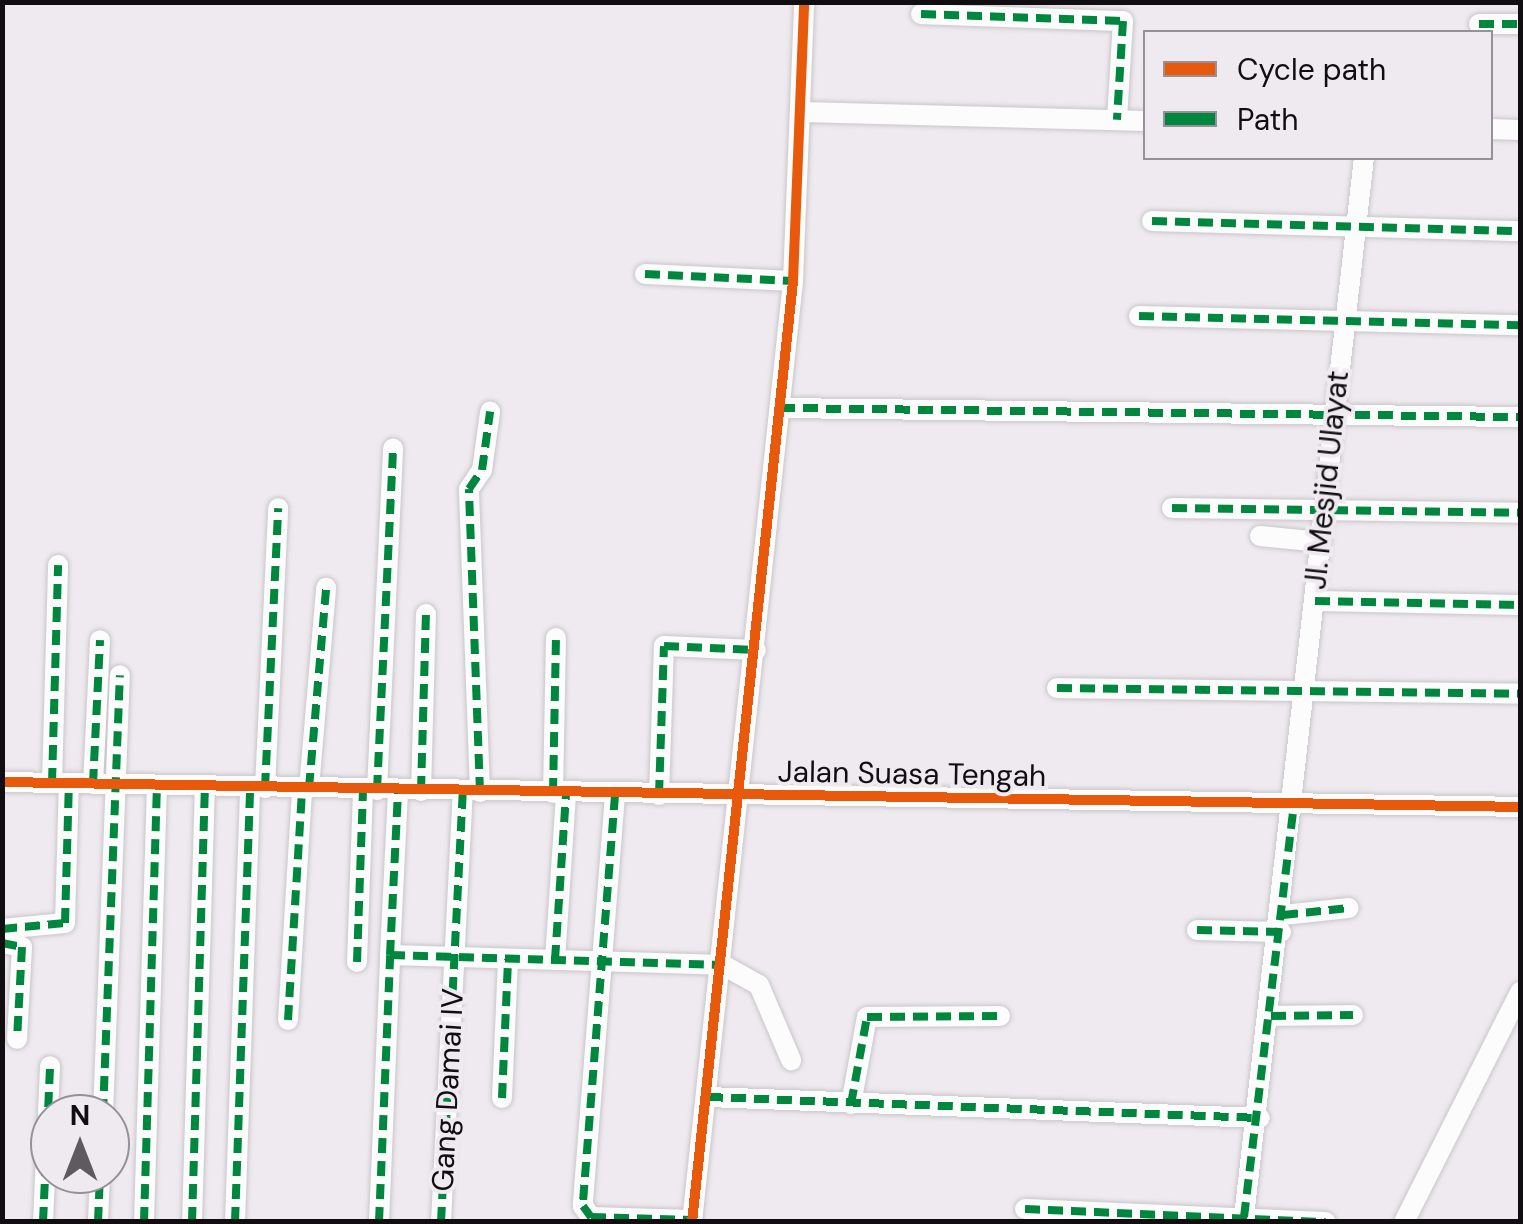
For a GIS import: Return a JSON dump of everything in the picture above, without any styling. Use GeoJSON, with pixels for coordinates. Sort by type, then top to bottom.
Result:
{"type":"FeatureCollection","features":[{"type":"Feature","properties":{"kind":"street"},"geometry":{"type":"LineString","coordinates":[[615,795],[582,1206],[591,1217],[692,1221],[723,965],[749,649],[793,281],[803,112],[804,2]]}},
{"type":"Feature","properties":{"kind":"street"},"geometry":{"type":"LineString","coordinates":[[920,14],[1123,21],[1118,120]]}},
{"type":"Feature","properties":{"kind":"street"},"geometry":{"type":"LineString","coordinates":[[1479,20],[1520,24]]}},
{"type":"Feature","properties":{"kind":"street"},"geometry":{"type":"LineString","coordinates":[[803,112],[1143,121]]}},
{"type":"Feature","properties":{"kind":"street"},"geometry":{"type":"LineString","coordinates":[[1493,129],[1520,130]]}},
{"type":"Feature","properties":{"kind":"street","name":"Jl. Mesjid Ulayat"},"geometry":{"type":"LineString","coordinates":[[1244,1217],[1272,1016],[1364,160]]}},
{"type":"Feature","properties":{"kind":"street"},"geometry":{"type":"LineString","coordinates":[[1152,221],[1520,231]]}},
{"type":"Feature","properties":{"kind":"street"},"geometry":{"type":"LineString","coordinates":[[644,274],[793,281]]}},
{"type":"Feature","properties":{"kind":"street"},"geometry":{"type":"LineString","coordinates":[[1139,316],[1520,325]]}},
{"type":"Feature","properties":{"kind":"street"},"geometry":{"type":"LineString","coordinates":[[780,408],[1520,417]]}},
{"type":"Feature","properties":{"kind":"street","name":"Gang Damai IV"},"geometry":{"type":"LineString","coordinates":[[440,1222],[455,958],[472,792],[469,489],[484,463],[490,412]]}},
{"type":"Feature","properties":{"kind":"street"},"geometry":{"type":"LineString","coordinates":[[357,962],[380,790],[393,448]]}},
{"type":"Feature","properties":{"kind":"street"},"geometry":{"type":"LineString","coordinates":[[1172,508],[1325,507],[1520,513]]}},
{"type":"Feature","properties":{"kind":"street"},"geometry":{"type":"LineString","coordinates":[[235,1222],[258,788],[278,508]]}},
{"type":"Feature","properties":{"kind":"street"},"geometry":{"type":"LineString","coordinates":[[1260,536],[1321,542]]}},
{"type":"Feature","properties":{"kind":"street"},"geometry":{"type":"LineString","coordinates":[[2,929],[65,923],[58,565]]}},
{"type":"Feature","properties":{"kind":"street"},"geometry":{"type":"LineString","coordinates":[[288,1020],[326,588]]}},
{"type":"Feature","properties":{"kind":"street"},"geometry":{"type":"LineString","coordinates":[[1315,601],[1520,605]]}},
{"type":"Feature","properties":{"kind":"street"},"geometry":{"type":"LineString","coordinates":[[420,790],[426,614]]}},
{"type":"Feature","properties":{"kind":"street"},"geometry":{"type":"LineString","coordinates":[[556,638],[556,960]]}},
{"type":"Feature","properties":{"kind":"street"},"geometry":{"type":"LineString","coordinates":[[93,784],[100,640]]}},
{"type":"Feature","properties":{"kind":"street"},"geometry":{"type":"LineString","coordinates":[[659,795],[662,650],[749,649]]}},
{"type":"Feature","properties":{"kind":"street"},"geometry":{"type":"LineString","coordinates":[[104,1094],[120,675]]}},
{"type":"Feature","properties":{"kind":"street"},"geometry":{"type":"LineString","coordinates":[[1058,688],[1520,694]]}},
{"type":"Feature","properties":{"kind":"street","name":"Jalan Suasa Tengah"},"geometry":{"type":"LineString","coordinates":[[2,782],[1520,807]]}},
{"type":"Feature","properties":{"kind":"street"},"geometry":{"type":"LineString","coordinates":[[144,1222],[157,785]]}},
{"type":"Feature","properties":{"kind":"street"},"geometry":{"type":"LineString","coordinates":[[192,1222],[204,786]]}},
{"type":"Feature","properties":{"kind":"street"},"geometry":{"type":"LineString","coordinates":[[379,1222],[390,955],[380,790]]}},
{"type":"Feature","properties":{"kind":"street"},"geometry":{"type":"LineString","coordinates":[[1197,930],[1282,924],[1349,908]]}},
{"type":"Feature","properties":{"kind":"street"},"geometry":{"type":"LineString","coordinates":[[2,944],[22,947],[17,1039]]}},
{"type":"Feature","properties":{"kind":"street"},"geometry":{"type":"LineString","coordinates":[[390,955],[556,960],[600,956],[723,965],[759,984],[792,1060]]}},
{"type":"Feature","properties":{"kind":"street"},"geometry":{"type":"LineString","coordinates":[[502,1098],[508,959]]}},
{"type":"Feature","properties":{"kind":"street"},"geometry":{"type":"LineString","coordinates":[[1404,1222],[1520,992]]}},
{"type":"Feature","properties":{"kind":"street"},"geometry":{"type":"LineString","coordinates":[[1272,1016],[1353,1015]]}},
{"type":"Feature","properties":{"kind":"street"},"geometry":{"type":"LineString","coordinates":[[851,1104],[867,1017],[1000,1016]]}},
{"type":"Feature","properties":{"kind":"street"},"geometry":{"type":"LineString","coordinates":[[43,1222],[50,1066]]}},
{"type":"Feature","properties":{"kind":"street"},"geometry":{"type":"LineString","coordinates":[[708,1097],[1260,1118]]}},
{"type":"Feature","properties":{"kind":"street"},"geometry":{"type":"LineString","coordinates":[[98,1222],[99,1194]]}},
{"type":"Feature","properties":{"kind":"street"},"geometry":{"type":"LineString","coordinates":[[1025,1209],[1326,1222]]}},
{"type":"Feature","properties":{"kind":"marked path"},"geometry":{"type":"LineString","coordinates":[[921,14],[1123,21],[1117,120]]}},
{"type":"Feature","properties":{"kind":"marked path"},"geometry":{"type":"LineString","coordinates":[[1479,24],[1520,24]]}},
{"type":"Feature","properties":{"kind":"marked path"},"geometry":{"type":"LineString","coordinates":[[1152,221],[1520,231]]}},
{"type":"Feature","properties":{"kind":"marked path"},"geometry":{"type":"LineString","coordinates":[[645,274],[793,281]]}},
{"type":"Feature","properties":{"kind":"marked path"},"geometry":{"type":"LineString","coordinates":[[1139,316],[1520,325]]}},
{"type":"Feature","properties":{"kind":"marked path"},"geometry":{"type":"LineString","coordinates":[[780,408],[1520,417]]}},
{"type":"Feature","properties":{"kind":"marked path"},"geometry":{"type":"LineString","coordinates":[[480,792],[469,489],[482,470],[490,412]]}},
{"type":"Feature","properties":{"kind":"marked path"},"geometry":{"type":"LineString","coordinates":[[377,790],[393,448]]}},
{"type":"Feature","properties":{"kind":"marked path"},"geometry":{"type":"LineString","coordinates":[[265,788],[278,508]]}},
{"type":"Feature","properties":{"kind":"marked path"},"geometry":{"type":"LineString","coordinates":[[1172,508],[1520,513]]}},
{"type":"Feature","properties":{"kind":"marked path"},"geometry":{"type":"LineString","coordinates":[[52,783],[58,565]]}},
{"type":"Feature","properties":{"kind":"marked path"},"geometry":{"type":"LineString","coordinates":[[309,788],[326,588]]}},
{"type":"Feature","properties":{"kind":"marked path"},"geometry":{"type":"LineString","coordinates":[[1315,601],[1520,605]]}},
{"type":"Feature","properties":{"kind":"marked path"},"geometry":{"type":"LineString","coordinates":[[421,791],[426,614]]}},
{"type":"Feature","properties":{"kind":"marked path"},"geometry":{"type":"LineString","coordinates":[[553,793],[556,638]]}},
{"type":"Feature","properties":{"kind":"marked path"},"geometry":{"type":"LineString","coordinates":[[93,784],[100,640]]}},
{"type":"Feature","properties":{"kind":"marked path"},"geometry":{"type":"LineString","coordinates":[[659,795],[664,646],[756,650]]}},
{"type":"Feature","properties":{"kind":"marked path"},"geometry":{"type":"LineString","coordinates":[[104,1094],[120,675]]}},
{"type":"Feature","properties":{"kind":"marked path"},"geometry":{"type":"LineString","coordinates":[[1057,688],[1520,694]]}},
{"type":"Feature","properties":{"kind":"marked path"},"geometry":{"type":"LineString","coordinates":[[2,929],[65,923],[69,783]]}},
{"type":"Feature","properties":{"kind":"marked path"},"geometry":{"type":"LineString","coordinates":[[144,1222],[157,785]]}},
{"type":"Feature","properties":{"kind":"marked path"},"geometry":{"type":"LineString","coordinates":[[192,1222],[205,786]]}},
{"type":"Feature","properties":{"kind":"marked path"},"geometry":{"type":"LineString","coordinates":[[235,1222],[250,787]]}},
{"type":"Feature","properties":{"kind":"marked path"},"geometry":{"type":"LineString","coordinates":[[288,1020],[302,788]]}},
{"type":"Feature","properties":{"kind":"marked path"},"geometry":{"type":"LineString","coordinates":[[357,962],[363,790]]}},
{"type":"Feature","properties":{"kind":"marked path"},"geometry":{"type":"LineString","coordinates":[[390,955],[398,790]]}},
{"type":"Feature","properties":{"kind":"marked path"},"geometry":{"type":"LineString","coordinates":[[441,1222],[463,792]]}},
{"type":"Feature","properties":{"kind":"marked path"},"geometry":{"type":"LineString","coordinates":[[555,960],[566,794]]}},
{"type":"Feature","properties":{"kind":"marked path"},"geometry":{"type":"LineString","coordinates":[[615,795],[583,1206],[591,1217],[692,1220]]}},
{"type":"Feature","properties":{"kind":"marked path"},"geometry":{"type":"LineString","coordinates":[[1244,1217],[1294,803]]}},
{"type":"Feature","properties":{"kind":"marked path"},"geometry":{"type":"LineString","coordinates":[[1283,915],[1349,908]]}},
{"type":"Feature","properties":{"kind":"marked path"},"geometry":{"type":"LineString","coordinates":[[1197,930],[1281,932]]}},
{"type":"Feature","properties":{"kind":"marked path"},"geometry":{"type":"LineString","coordinates":[[2,943],[22,947],[17,1039]]}},
{"type":"Feature","properties":{"kind":"marked path"},"geometry":{"type":"LineString","coordinates":[[379,1222],[390,955],[723,965]]}},
{"type":"Feature","properties":{"kind":"marked path"},"geometry":{"type":"LineString","coordinates":[[502,1098],[508,959]]}},
{"type":"Feature","properties":{"kind":"marked path"},"geometry":{"type":"LineString","coordinates":[[1271,1016],[1353,1015]]}},
{"type":"Feature","properties":{"kind":"marked path"},"geometry":{"type":"LineString","coordinates":[[851,1104],[867,1017],[1000,1016]]}},
{"type":"Feature","properties":{"kind":"marked path"},"geometry":{"type":"LineString","coordinates":[[43,1222],[50,1066]]}},
{"type":"Feature","properties":{"kind":"marked path"},"geometry":{"type":"LineString","coordinates":[[708,1097],[1260,1118]]}},
{"type":"Feature","properties":{"kind":"marked path"},"geometry":{"type":"LineString","coordinates":[[98,1222],[99,1194]]}},
{"type":"Feature","properties":{"kind":"marked path"},"geometry":{"type":"LineString","coordinates":[[1025,1209],[1326,1222]]}},
{"type":"Feature","properties":{"kind":"cycle path"},"geometry":{"type":"LineString","coordinates":[[692,1222],[793,281],[804,2]]}},
{"type":"Feature","properties":{"kind":"cycle path"},"geometry":{"type":"LineString","coordinates":[[2,782],[1520,807]]}}]}
